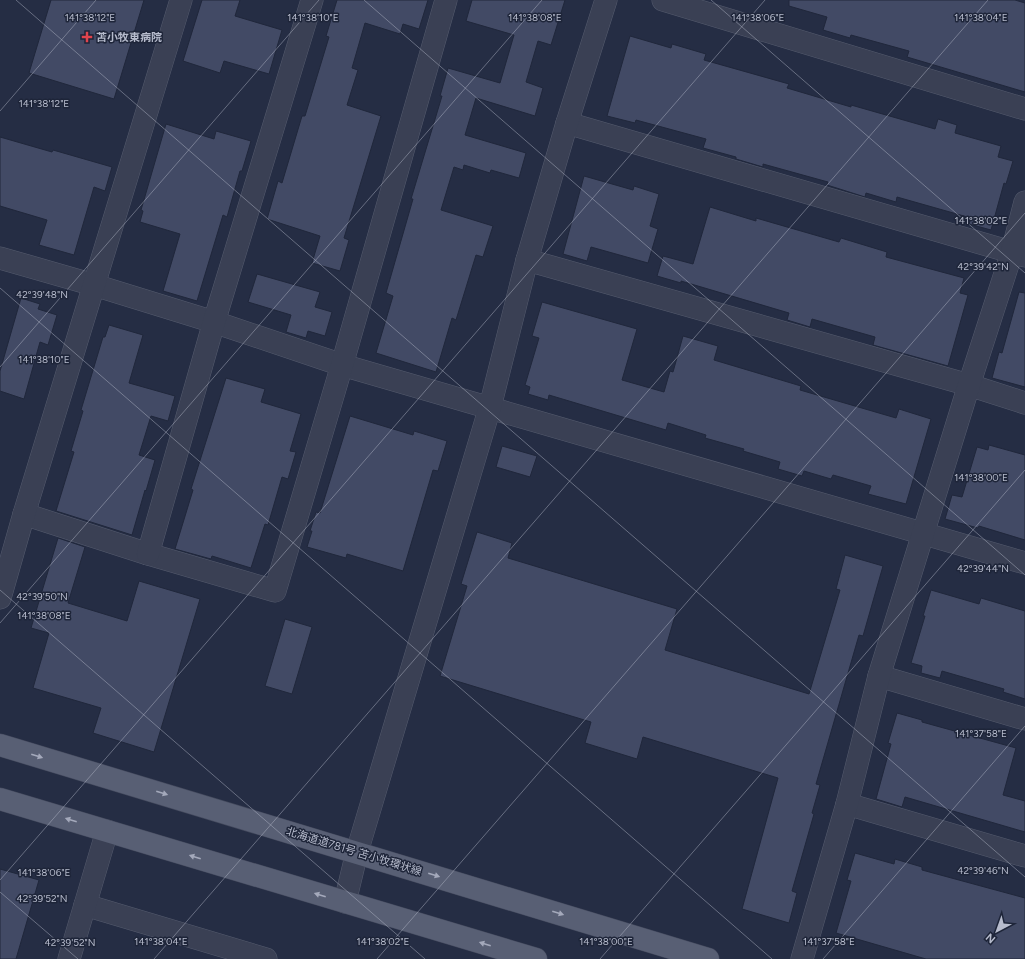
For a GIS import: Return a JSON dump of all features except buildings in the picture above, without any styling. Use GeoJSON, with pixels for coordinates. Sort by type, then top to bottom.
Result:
{"type":"FeatureCollection","features":[{"type":"Feature","properties":{"kind":"main road","name":"北海道道781号 苫小牧環状線"},"geometry":{"type":"LineString","coordinates":[[0,745],[708,959]]}},
{"type":"Feature","properties":{"kind":"main road"},"geometry":{"type":"LineString","coordinates":[[0,799],[345,902],[506,955],[536,959]]}},
{"type":"Feature","properties":{"kind":"street"},"geometry":{"type":"LineString","coordinates":[[0,598],[24,514],[181,0]]}},
{"type":"Feature","properties":{"kind":"street"},"geometry":{"type":"LineString","coordinates":[[148,554],[214,322],[312,0]]}},
{"type":"Feature","properties":{"kind":"street"},"geometry":{"type":"LineString","coordinates":[[24,514],[148,554],[275,591],[342,365],[446,0]]}},
{"type":"Feature","properties":{"kind":"street"},"geometry":{"type":"LineString","coordinates":[[345,902],[357,852],[490,407],[527,260],[606,0]]}},
{"type":"Feature","properties":{"kind":"street"},"geometry":{"type":"LineString","coordinates":[[663,0],[1025,109]]}},
{"type":"Feature","properties":{"kind":"street"},"geometry":{"type":"LineString","coordinates":[[568,123],[1018,254]]}},
{"type":"Feature","properties":{"kind":"street"},"geometry":{"type":"LineString","coordinates":[[802,959],[847,804],[879,676],[924,534],[968,385],[1018,254],[1025,202]]}},
{"type":"Feature","properties":{"kind":"street"},"geometry":{"type":"LineString","coordinates":[[0,258],[214,322],[342,365],[1025,563]]}},
{"type":"Feature","properties":{"kind":"street"},"geometry":{"type":"LineString","coordinates":[[527,260],[968,385],[1025,403]]}},
{"type":"Feature","properties":{"kind":"street"},"geometry":{"type":"LineString","coordinates":[[879,676],[1025,719]]}},
{"type":"Feature","properties":{"kind":"street"},"geometry":{"type":"LineString","coordinates":[[847,804],[1025,856]]}},
{"type":"Feature","properties":{"kind":"street"},"geometry":{"type":"LineString","coordinates":[[69,959],[107,831]]}},
{"type":"Feature","properties":{"kind":"street"},"geometry":{"type":"LineString","coordinates":[[85,905],[266,959]]}},
{"type":"Feature","properties":{"kind":"place","name":"苫小牧東病院"},"geometry":{"type":"Point","coordinates":[87,37]}}]}
